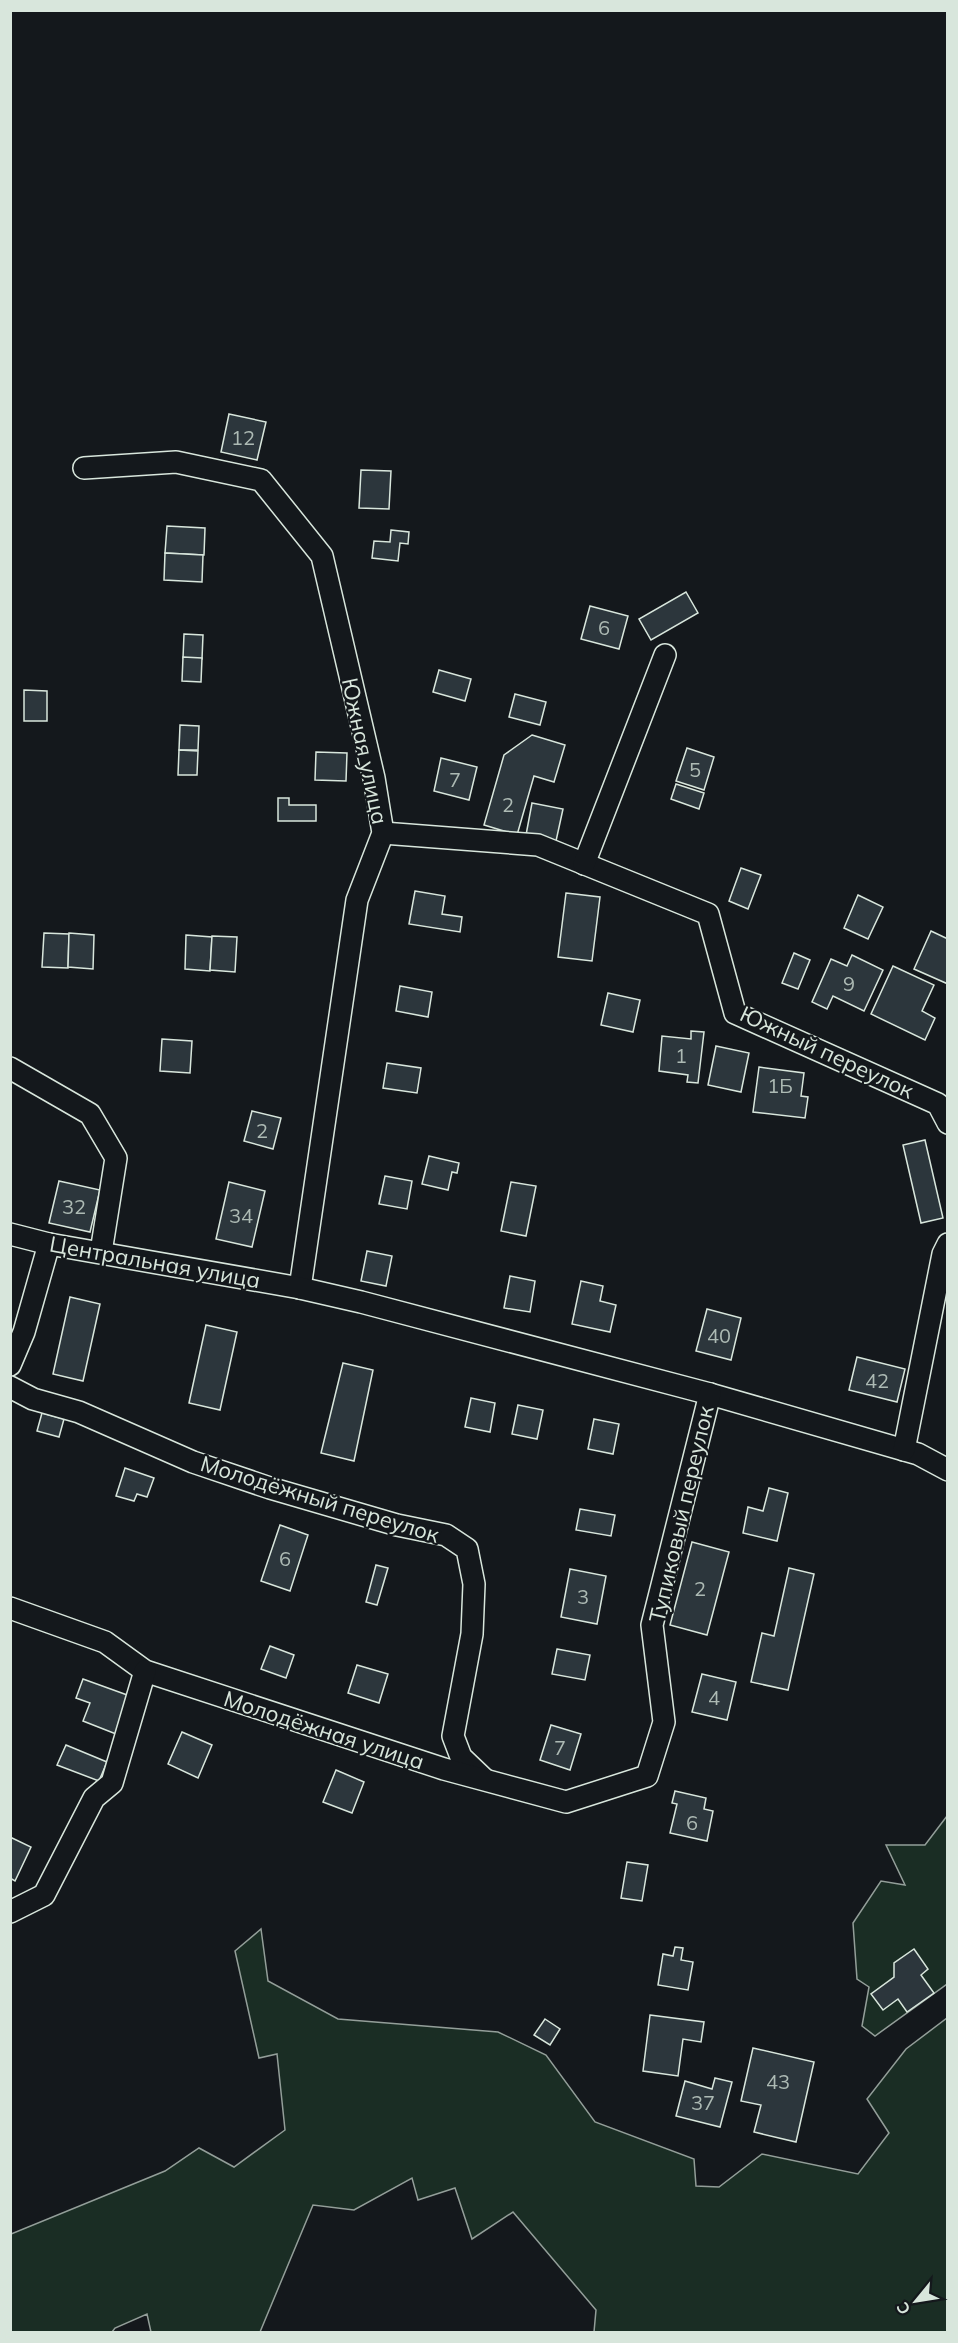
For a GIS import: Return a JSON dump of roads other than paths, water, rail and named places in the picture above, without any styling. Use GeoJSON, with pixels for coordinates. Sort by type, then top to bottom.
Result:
{"type":"FeatureCollection","features":[{"type":"Feature","properties":{"kind":"street","name":"Южная улица"},"geometry":{"type":"LineString","coordinates":[[84,468],[176,462],[261,480],[322,556],[374,778],[383,833],[357,900],[300,1288]]}},
{"type":"Feature","properties":{"kind":"street"},"geometry":{"type":"LineString","coordinates":[[585,864],[665,655]]}},
{"type":"Feature","properties":{"kind":"street","name":"Южный переулок"},"geometry":{"type":"LineString","coordinates":[[383,833],[538,845],[708,914],[735,1013],[938,1104],[948,1122]]}},
{"type":"Feature","properties":{"kind":"street"},"geometry":{"type":"LineString","coordinates":[[10,1068],[90,1114],[116,1158],[101,1252]]}},
{"type":"Feature","properties":{"kind":"street","name":"Центральная улица"},"geometry":{"type":"LineString","coordinates":[[10,1234],[49,1244],[300,1288],[361,1302],[710,1394],[918,1454],[948,1470]]}},
{"type":"Feature","properties":{"kind":"street"},"geometry":{"type":"LineString","coordinates":[[10,1365],[24,1332],[49,1244]]}},
{"type":"Feature","properties":{"kind":"street"},"geometry":{"type":"LineString","coordinates":[[904,1450],[944,1254],[948,1244]]}},
{"type":"Feature","properties":{"kind":"street","name":"Молодёжный переулок"},"geometry":{"type":"LineString","coordinates":[[10,1388],[33,1399],[78,1412],[194,1462],[270,1488],[397,1525],[446,1535],[467,1549],[474,1584],[472,1634],[453,1736],[461,1757],[486,1780]]}},
{"type":"Feature","properties":{"kind":"street","name":"Тупиковый переулок"},"geometry":{"type":"LineString","coordinates":[[647,1776],[664,1722],[652,1625],[710,1394]]}},
{"type":"Feature","properties":{"kind":"street","name":"Молодёжная улица"},"geometry":{"type":"LineString","coordinates":[[10,1608],[105,1642],[145,1671],[444,1769],[566,1802],[647,1776]]}},
{"type":"Feature","properties":{"kind":"street"},"geometry":{"type":"LineString","coordinates":[[10,1912],[44,1895],[94,1798],[112,1783],[145,1671]]}}]}
